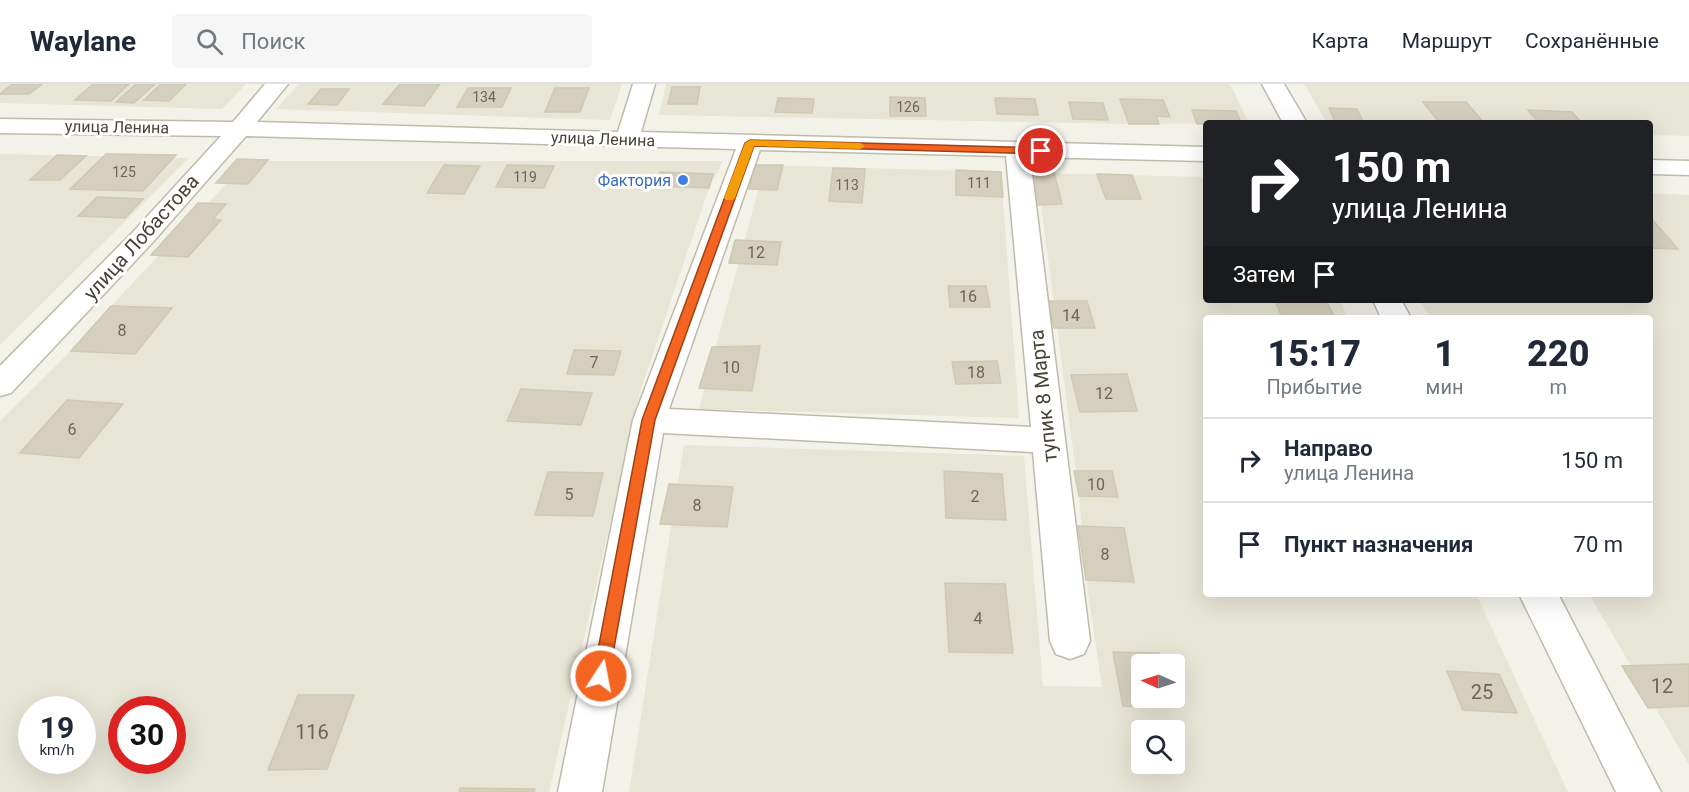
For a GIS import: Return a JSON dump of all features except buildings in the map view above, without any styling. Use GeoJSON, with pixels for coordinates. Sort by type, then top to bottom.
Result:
{"type":"FeatureCollection","features":[{"type":"Feature","properties":{"kind":"street","name":"улица Лобастова"},"geometry":{"type":"LineString","coordinates":[[0,385],[80,304],[240,129],[277,84]]}},
{"type":"Feature","properties":{"kind":"street"},"geometry":{"type":"LineString","coordinates":[[627,140],[644,84]]}},
{"type":"Feature","properties":{"kind":"street"},"geometry":{"type":"LineString","coordinates":[[1273,84],[1293,120]]}},
{"type":"Feature","properties":{"kind":"street","name":"улица Ленина"},"geometry":{"type":"LineString","coordinates":[[0,126],[240,129],[1203,154]]}},
{"type":"Feature","properties":{"kind":"street"},"geometry":{"type":"LineString","coordinates":[[579,792],[649,420],[750,143]]}},
{"type":"Feature","properties":{"kind":"street","name":"тупик 8 Марта"},"geometry":{"type":"LineString","coordinates":[[1017,150],[1070,641]]}},
{"type":"Feature","properties":{"kind":"street"},"geometry":{"type":"LineString","coordinates":[[1653,167],[1689,168]]}},
{"type":"Feature","properties":{"kind":"street"},"geometry":{"type":"LineString","coordinates":[[649,420],[1048,440]]}},
{"type":"Feature","properties":{"kind":"street"},"geometry":{"type":"LineString","coordinates":[[1540,597],[1639,792]]}},
{"type":"Feature","properties":{"kind":"shaded area"},"geometry":{"type":"Polygon","coordinates":[[[0,84],[246,84],[222,109],[0,103],[0,84]]]}},
{"type":"Feature","properties":{"kind":"shaded area"},"geometry":{"type":"Polygon","coordinates":[[[299,84],[622,84],[610,120],[276,109],[299,84]]]}},
{"type":"Feature","properties":{"kind":"shaded area"},"geometry":{"type":"Polygon","coordinates":[[[666,84],[1230,84],[1248,120],[1203,120],[1203,123],[1129,124],[659,115],[666,84]]]}},
{"type":"Feature","properties":{"kind":"shaded area"},"geometry":{"type":"Polygon","coordinates":[[[1304,84],[1689,84],[1689,136],[1653,135],[1653,120],[1325,120],[1304,84]]]}},
{"type":"Feature","properties":{"kind":"shaded area"},"geometry":{"type":"Polygon","coordinates":[[[0,154],[189,158],[0,345],[0,154]]]}},
{"type":"Feature","properties":{"kind":"shaded area"},"geometry":{"type":"Polygon","coordinates":[[[248,161],[723,161],[709,188],[640,392],[549,792],[0,792],[0,421],[71,351],[248,161]]]}},
{"type":"Feature","properties":{"kind":"shaded area"},"geometry":{"type":"Polygon","coordinates":[[[765,165],[1001,172],[1019,418],[699,409],[765,165]]]}},
{"type":"Feature","properties":{"kind":"shaded area"},"geometry":{"type":"Polygon","coordinates":[[[1037,173],[1203,177],[1203,303],[1341,303],[1347,315],[1203,315],[1203,597],[1477,597],[1568,792],[629,792],[684,445],[1024,456],[1043,686],[1102,687],[1086,580],[1079,496],[1037,173]]]}},
{"type":"Feature","properties":{"kind":"shaded area"},"geometry":{"type":"Polygon","coordinates":[[[1653,193],[1689,195],[1689,765],[1591,597],[1653,597],[1653,315],[1428,315],[1422,303],[1653,303],[1653,193]]]}},
{"type":"Feature","properties":{"kind":"slow traffic"},"geometry":{"type":"LineString","coordinates":[[730,198],[750,143],[860,146]]}},
{"type":"Feature","properties":{"kind":"place","name":"Фактория"},"geometry":{"type":"Point","coordinates":[683,180]}},
{"type":"Feature","properties":{"kind":"route"},"geometry":{"type":"LineString","coordinates":[[601,676],[649,420],[750,143],[1041,151]]}}]}
